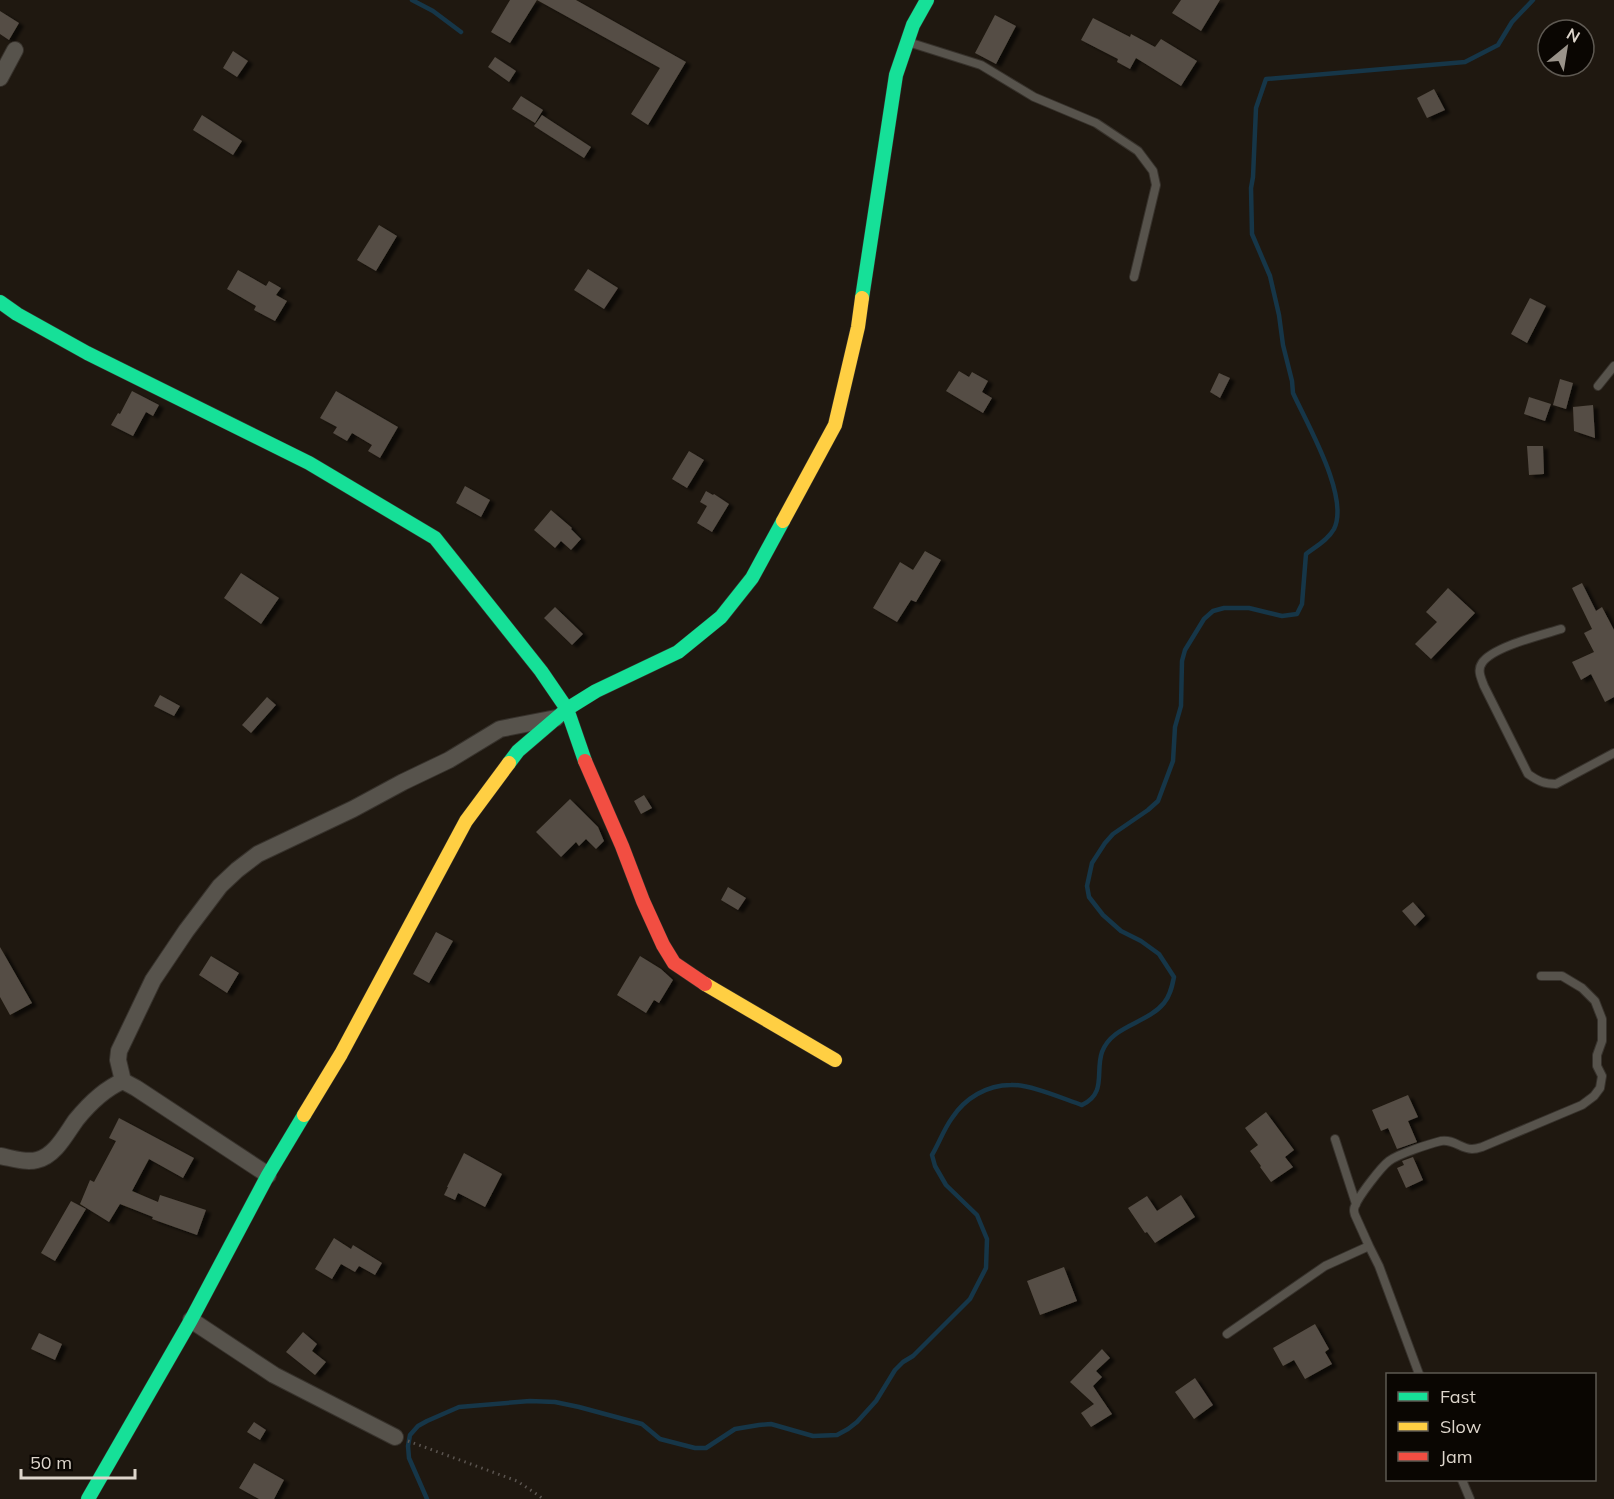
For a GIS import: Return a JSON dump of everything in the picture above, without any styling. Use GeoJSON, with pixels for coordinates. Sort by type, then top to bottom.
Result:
{"type":"FeatureCollection","features":[{"type":"Feature","properties":{"kind":"street"},"geometry":{"type":"LineString","coordinates":[[88,1499],[190,1320],[268,1175],[341,1054],[466,820],[518,751],[563,713],[596,691],[678,652],[721,617],[752,578],[835,425],[858,327],[896,75],[913,25],[927,0]]}},
{"type":"Feature","properties":{"kind":"street"},"geometry":{"type":"LineString","coordinates":[[0,78],[15,51]]}},
{"type":"Feature","properties":{"kind":"street"},"geometry":{"type":"LineString","coordinates":[[0,302],[17,314],[87,352],[309,463],[435,538],[541,671],[563,713],[622,846],[643,901],[674,963],[699,981],[835,1060]]}},
{"type":"Feature","properties":{"kind":"street"},"geometry":{"type":"LineString","coordinates":[[268,1175],[150,1097],[123,1082],[118,1060],[119,1051],[153,980],[220,886],[258,854],[449,760],[500,729],[563,713]]}},
{"type":"Feature","properties":{"kind":"street"},"geometry":{"type":"LineString","coordinates":[[0,1156],[28,1161],[44,1158],[58,1145],[77,1119],[100,1095],[123,1082]]}},
{"type":"Feature","properties":{"kind":"street"},"geometry":{"type":"LineString","coordinates":[[190,1320],[274,1375],[395,1437]]}},
{"type":"Feature","properties":{"kind":"lane"},"geometry":{"type":"LineString","coordinates":[[907,42],[981,65],[1034,97],[1096,123],[1138,151],[1152,171],[1156,185],[1134,277]]}},
{"type":"Feature","properties":{"kind":"lane"},"geometry":{"type":"LineString","coordinates":[[1598,386],[1614,366]]}},
{"type":"Feature","properties":{"kind":"lane"},"geometry":{"type":"LineString","coordinates":[[1561,628],[1504,647],[1487,657],[1480,664],[1479,674],[1484,686],[1528,774],[1537,781],[1556,784],[1614,753]]}},
{"type":"Feature","properties":{"kind":"lane"},"geometry":{"type":"LineString","coordinates":[[1419,1373],[1379,1266],[1354,1209],[1383,1167],[1397,1156],[1442,1141],[1472,1149],[1482,1147],[1582,1105],[1594,1096],[1600,1088],[1602,1076],[1597,1065],[1597,1055],[1602,1041],[1602,1020],[1595,1001],[1581,988],[1562,976],[1541,976]]}},
{"type":"Feature","properties":{"kind":"lane"},"geometry":{"type":"LineString","coordinates":[[1335,1139],[1356,1204]]}},
{"type":"Feature","properties":{"kind":"lane"},"geometry":{"type":"LineString","coordinates":[[1227,1334],[1325,1266],[1369,1246]]}},
{"type":"Feature","properties":{"kind":"lane"},"geometry":{"type":"LineString","coordinates":[[1463,1481],[1470,1499]]}},
{"type":"Feature","properties":{"kind":"path"},"geometry":{"type":"LineString","coordinates":[[395,1437],[517,1481],[543,1499]]}},
{"type":"Feature","properties":{"kind":"building"},"geometry":{"type":"Polygon","coordinates":[[[510,0],[537,0],[510,43],[491,32],[510,0]]]}},
{"type":"Feature","properties":{"kind":"building"},"geometry":{"type":"Polygon","coordinates":[[[537,0],[576,0],[686,62],[648,125],[631,114],[660,68],[537,0]]]}},
{"type":"Feature","properties":{"kind":"building"},"geometry":{"type":"Polygon","coordinates":[[[1181,0],[1220,0],[1201,31],[1172,13],[1181,0]]]}},
{"type":"Feature","properties":{"kind":"building"},"geometry":{"type":"Polygon","coordinates":[[[0,11],[19,23],[9,40],[0,34],[0,11]]]}},
{"type":"Feature","properties":{"kind":"building"},"geometry":{"type":"Polygon","coordinates":[[[995,15],[1016,26],[996,64],[975,53],[995,15]]]}},
{"type":"Feature","properties":{"kind":"building"},"geometry":{"type":"Polygon","coordinates":[[[1093,18],[1155,47],[1161,39],[1197,61],[1181,86],[1136,58],[1130,69],[1117,62],[1118,59],[1081,40],[1093,18]]]}},
{"type":"Feature","properties":{"kind":"building"},"geometry":{"type":"Polygon","coordinates":[[[233,51],[248,61],[237,77],[223,68],[233,51]]]}},
{"type":"Feature","properties":{"kind":"building"},"geometry":{"type":"Polygon","coordinates":[[[495,57],[516,71],[509,82],[488,67],[495,57]]]}},
{"type":"Feature","properties":{"kind":"building"},"geometry":{"type":"Polygon","coordinates":[[[1434,89],[1445,110],[1427,118],[1417,98],[1434,89]]]}},
{"type":"Feature","properties":{"kind":"building"},"geometry":{"type":"Polygon","coordinates":[[[521,96],[543,110],[535,123],[512,109],[521,96]]]}},
{"type":"Feature","properties":{"kind":"building"},"geometry":{"type":"Polygon","coordinates":[[[202,115],[242,141],[233,155],[193,130],[202,115]]]}},
{"type":"Feature","properties":{"kind":"building"},"geometry":{"type":"Polygon","coordinates":[[[542,115],[591,147],[584,158],[534,126],[542,115]]]}},
{"type":"Feature","properties":{"kind":"building"},"geometry":{"type":"Polygon","coordinates":[[[379,225],[397,236],[376,271],[357,260],[379,225]]]}},
{"type":"Feature","properties":{"kind":"building"},"geometry":{"type":"Polygon","coordinates":[[[588,269],[618,288],[604,309],[574,290],[588,269]]]}},
{"type":"Feature","properties":{"kind":"building"},"geometry":{"type":"Polygon","coordinates":[[[238,270],[266,286],[269,281],[281,288],[276,295],[287,301],[275,321],[254,310],[256,306],[227,289],[238,270]]]}},
{"type":"Feature","properties":{"kind":"building"},"geometry":{"type":"Polygon","coordinates":[[[1530,298],[1546,306],[1527,343],[1511,334],[1530,298]]]}},
{"type":"Feature","properties":{"kind":"building"},"geometry":{"type":"Polygon","coordinates":[[[959,371],[969,377],[972,372],[988,381],[982,392],[992,398],[983,413],[946,391],[959,371]]]}},
{"type":"Feature","properties":{"kind":"building"},"geometry":{"type":"Polygon","coordinates":[[[1219,373],[1230,378],[1220,398],[1210,392],[1219,373]]]}},
{"type":"Feature","properties":{"kind":"building"},"geometry":{"type":"Polygon","coordinates":[[[1560,379],[1573,383],[1566,409],[1553,405],[1560,379]]]}},
{"type":"Feature","properties":{"kind":"building"},"geometry":{"type":"Polygon","coordinates":[[[132,391],[159,405],[153,416],[146,412],[133,436],[111,425],[118,413],[120,414],[132,391]]]}},
{"type":"Feature","properties":{"kind":"building"},"geometry":{"type":"Polygon","coordinates":[[[336,391],[398,427],[380,458],[368,451],[372,445],[352,433],[347,441],[333,433],[337,427],[320,418],[336,391]]]}},
{"type":"Feature","properties":{"kind":"building"},"geometry":{"type":"Polygon","coordinates":[[[1529,397],[1551,404],[1545,421],[1524,414],[1529,397]]]}},
{"type":"Feature","properties":{"kind":"building"},"geometry":{"type":"Polygon","coordinates":[[[1593,405],[1595,438],[1574,431],[1573,407],[1593,405]]]}},
{"type":"Feature","properties":{"kind":"building"},"geometry":{"type":"Polygon","coordinates":[[[1527,446],[1543,446],[1544,474],[1529,475],[1527,446]]]}},
{"type":"Feature","properties":{"kind":"building"},"geometry":{"type":"Polygon","coordinates":[[[689,451],[704,460],[687,488],[672,479],[689,451]]]}},
{"type":"Feature","properties":{"kind":"building"},"geometry":{"type":"Polygon","coordinates":[[[465,486],[490,500],[481,517],[456,503],[465,486]]]}},
{"type":"Feature","properties":{"kind":"building"},"geometry":{"type":"Polygon","coordinates":[[[706,491],[729,504],[712,532],[697,523],[707,506],[700,502],[706,491]]]}},
{"type":"Feature","properties":{"kind":"building"},"geometry":{"type":"Polygon","coordinates":[[[551,510],[581,539],[571,550],[561,541],[555,548],[534,530],[551,510]]]}},
{"type":"Feature","properties":{"kind":"building"},"geometry":{"type":"Polygon","coordinates":[[[925,551],[941,560],[916,602],[911,600],[897,622],[873,608],[900,562],[913,570],[925,551]]]}},
{"type":"Feature","properties":{"kind":"building"},"geometry":{"type":"Polygon","coordinates":[[[241,573],[279,598],[261,624],[224,598],[241,573]]]}},
{"type":"Feature","properties":{"kind":"building"},"geometry":{"type":"Polygon","coordinates":[[[1582,583],[1596,611],[1602,607],[1614,630],[1614,697],[1605,702],[1591,674],[1581,680],[1572,662],[1594,652],[1584,633],[1592,629],[1572,588],[1582,583]]]}},
{"type":"Feature","properties":{"kind":"building"},"geometry":{"type":"Polygon","coordinates":[[[1448,588],[1475,613],[1431,659],[1415,644],[1437,622],[1426,612],[1448,588]]]}},
{"type":"Feature","properties":{"kind":"building"},"geometry":{"type":"Polygon","coordinates":[[[555,607],[583,634],[572,645],[544,618],[555,607]]]}},
{"type":"Feature","properties":{"kind":"building"},"geometry":{"type":"Polygon","coordinates":[[[160,695],[180,706],[174,716],[154,706],[160,695]]]}},
{"type":"Feature","properties":{"kind":"building"},"geometry":{"type":"Polygon","coordinates":[[[267,697],[276,705],[251,733],[242,725],[267,697]]]}},
{"type":"Feature","properties":{"kind":"building"},"geometry":{"type":"Polygon","coordinates":[[[644,795],[652,808],[641,814],[634,801],[644,795]]]}},
{"type":"Feature","properties":{"kind":"building"},"geometry":{"type":"Polygon","coordinates":[[[570,799],[598,827],[604,841],[596,849],[586,839],[579,846],[576,842],[561,857],[536,832],[570,799]]]}},
{"type":"Feature","properties":{"kind":"building"},"geometry":{"type":"Polygon","coordinates":[[[728,887],[746,898],[738,910],[721,900],[728,887]]]}},
{"type":"Feature","properties":{"kind":"building"},"geometry":{"type":"Polygon","coordinates":[[[1413,902],[1425,916],[1415,926],[1402,911],[1413,902]]]}},
{"type":"Feature","properties":{"kind":"building"},"geometry":{"type":"Polygon","coordinates":[[[436,932],[453,941],[429,983],[413,974],[436,932]]]}},
{"type":"Feature","properties":{"kind":"building"},"geometry":{"type":"Polygon","coordinates":[[[0,947],[32,1003],[10,1015],[0,997],[0,947]]]}},
{"type":"Feature","properties":{"kind":"building"},"geometry":{"type":"Polygon","coordinates":[[[211,956],[239,973],[227,993],[199,975],[211,956]]]}},
{"type":"Feature","properties":{"kind":"building"},"geometry":{"type":"Polygon","coordinates":[[[640,956],[661,969],[673,980],[659,1003],[654,1000],[646,1013],[617,995],[640,956]]]}},
{"type":"Feature","properties":{"kind":"building"},"geometry":{"type":"Polygon","coordinates":[[[1408,1095],[1418,1117],[1408,1121],[1417,1142],[1397,1149],[1388,1128],[1381,1131],[1372,1110],[1408,1095]]]}},
{"type":"Feature","properties":{"kind":"building"},"geometry":{"type":"Polygon","coordinates":[[[1266,1112],[1294,1150],[1285,1157],[1293,1167],[1271,1182],[1250,1151],[1258,1145],[1245,1128],[1266,1112]]]}},
{"type":"Feature","properties":{"kind":"building"},"geometry":{"type":"Polygon","coordinates":[[[119,1118],[194,1158],[183,1178],[149,1159],[132,1191],[158,1202],[160,1195],[206,1210],[197,1235],[152,1219],[153,1217],[120,1204],[109,1222],[80,1204],[90,1180],[94,1182],[116,1141],[109,1138],[119,1118]]]}},
{"type":"Feature","properties":{"kind":"building"},"geometry":{"type":"Polygon","coordinates":[[[464,1153],[502,1174],[485,1207],[458,1193],[455,1200],[444,1195],[464,1153]]]}},
{"type":"Feature","properties":{"kind":"building"},"geometry":{"type":"Polygon","coordinates":[[[1413,1157],[1423,1180],[1406,1188],[1397,1168],[1404,1165],[1402,1161],[1413,1157]]]}},
{"type":"Feature","properties":{"kind":"building"},"geometry":{"type":"Polygon","coordinates":[[[1181,1195],[1195,1217],[1155,1243],[1147,1232],[1145,1233],[1128,1208],[1147,1196],[1157,1211],[1181,1195]]]}},
{"type":"Feature","properties":{"kind":"building"},"geometry":{"type":"Polygon","coordinates":[[[71,1201],[86,1209],[55,1261],[41,1253],[71,1201]]]}},
{"type":"Feature","properties":{"kind":"building"},"geometry":{"type":"Polygon","coordinates":[[[334,1238],[351,1249],[353,1245],[382,1263],[375,1275],[359,1266],[355,1272],[341,1264],[332,1279],[315,1269],[334,1238]]]}},
{"type":"Feature","properties":{"kind":"building"},"geometry":{"type":"Polygon","coordinates":[[[1064,1267],[1077,1301],[1040,1315],[1027,1281],[1064,1267]]]}},
{"type":"Feature","properties":{"kind":"building"},"geometry":{"type":"Polygon","coordinates":[[[1315,1324],[1329,1349],[1325,1352],[1332,1364],[1305,1379],[1294,1360],[1283,1366],[1273,1348],[1315,1324]]]}},
{"type":"Feature","properties":{"kind":"building"},"geometry":{"type":"Polygon","coordinates":[[[303,1332],[317,1344],[312,1351],[326,1362],[315,1375],[286,1352],[303,1332]]]}},
{"type":"Feature","properties":{"kind":"building"},"geometry":{"type":"Polygon","coordinates":[[[39,1333],[62,1344],[55,1360],[31,1349],[39,1333]]]}},
{"type":"Feature","properties":{"kind":"building"},"geometry":{"type":"Polygon","coordinates":[[[1102,1349],[1110,1358],[1096,1371],[1102,1377],[1093,1386],[1112,1414],[1091,1427],[1081,1413],[1094,1404],[1070,1382],[1102,1349]]]}},
{"type":"Feature","properties":{"kind":"building"},"geometry":{"type":"Polygon","coordinates":[[[1195,1378],[1213,1405],[1194,1419],[1175,1392],[1195,1378]]]}},
{"type":"Feature","properties":{"kind":"building"},"geometry":{"type":"Polygon","coordinates":[[[254,1422],[266,1430],[260,1440],[247,1432],[254,1422]]]}},
{"type":"Feature","properties":{"kind":"building"},"geometry":{"type":"Polygon","coordinates":[[[254,1463],[284,1480],[274,1499],[259,1499],[239,1488],[254,1463]]]}},
{"type":"Feature","properties":{"kind":"waterway"},"geometry":{"type":"LineString","coordinates":[[412,0],[433,11],[461,32]]}},
{"type":"Feature","properties":{"kind":"waterway"},"geometry":{"type":"LineString","coordinates":[[427,1499],[409,1458],[410,1435],[418,1426],[459,1407],[530,1401],[555,1402],[642,1424],[660,1439],[695,1448],[706,1448],[735,1429],[759,1425],[771,1424],[813,1436],[837,1435],[857,1422],[876,1401],[895,1370],[913,1356],[970,1299],[986,1268],[987,1239],[977,1215],[946,1185],[935,1166],[932,1155],[946,1127],[963,1104],[993,1087],[1018,1085],[1037,1089],[1082,1105],[1090,1100],[1097,1088],[1100,1060],[1107,1043],[1122,1030],[1149,1016],[1166,1000],[1174,977],[1159,954],[1141,941],[1121,931],[1103,915],[1089,897],[1087,886],[1092,863],[1113,834],[1158,801],[1173,761],[1175,727],[1181,706],[1182,661],[1185,650],[1204,619],[1213,611],[1224,608],[1249,608],[1282,616],[1297,614],[1302,604],[1306,554],[1325,540],[1334,529],[1337,515],[1332,480],[1293,393],[1270,276],[1252,234],[1251,188],[1256,108],[1266,79],[1465,62],[1498,45],[1512,22],[1533,0]]}},
{"type":"Feature","properties":{"kind":"traffic: fast"},"geometry":{"type":"LineString","coordinates":[[862,298],[896,75],[913,25],[927,0]]}},
{"type":"Feature","properties":{"kind":"traffic: fast"},"geometry":{"type":"LineString","coordinates":[[0,302],[87,353],[309,463],[435,538],[541,671],[567,709],[585,761]]}},
{"type":"Feature","properties":{"kind":"traffic: fast"},"geometry":{"type":"LineString","coordinates":[[509,763],[518,751],[567,709],[596,691],[678,652],[721,617],[752,578],[783,521]]}},
{"type":"Feature","properties":{"kind":"traffic: fast"},"geometry":{"type":"LineString","coordinates":[[88,1499],[191,1320],[268,1175],[304,1115]]}},
{"type":"Feature","properties":{"kind":"traffic: slow"},"geometry":{"type":"LineString","coordinates":[[783,521],[835,425],[858,327],[862,298]]}},
{"type":"Feature","properties":{"kind":"traffic: slow"},"geometry":{"type":"LineString","coordinates":[[304,1115],[341,1054],[466,821],[509,763]]}},
{"type":"Feature","properties":{"kind":"traffic: slow"},"geometry":{"type":"LineString","coordinates":[[705,984],[835,1060]]}},
{"type":"Feature","properties":{"kind":"traffic: jam"},"geometry":{"type":"LineString","coordinates":[[585,761],[663,945],[674,963],[705,984]]}}]}
